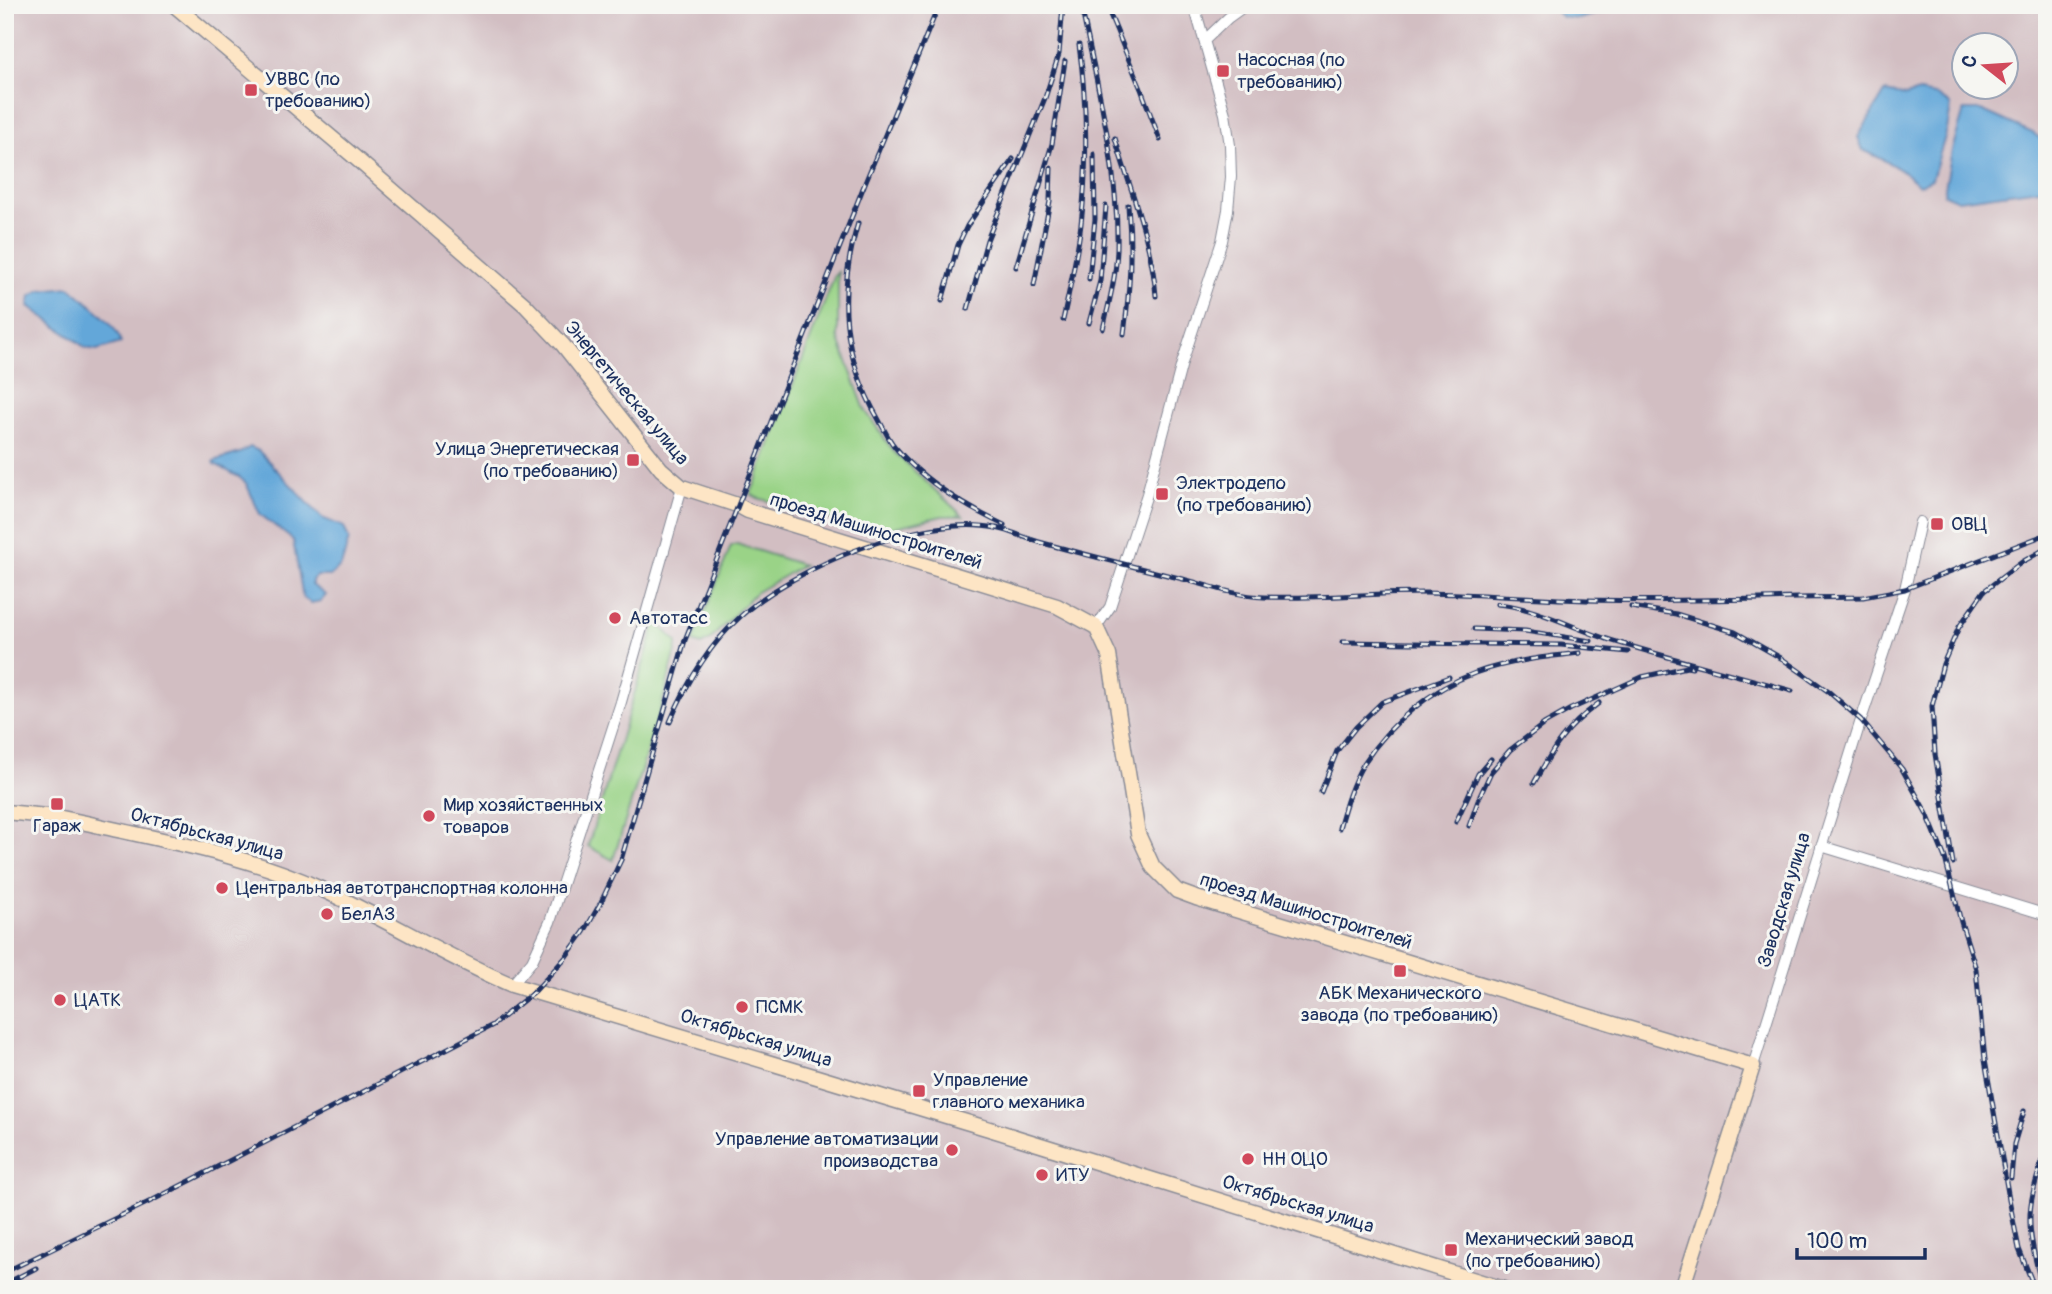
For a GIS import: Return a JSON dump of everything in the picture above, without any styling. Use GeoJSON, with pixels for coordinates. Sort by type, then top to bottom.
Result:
{"type":"FeatureCollection","features":[{"type":"Feature","properties":{"kind":"street","name":"Энергетическая улица"},"geometry":{"type":"LineString","coordinates":[[174,5],[525,305],[563,345],[661,469],[682,487],[621,702],[551,922],[532,961],[512,985]]}},
{"type":"Feature","properties":{"kind":"street"},"geometry":{"type":"LineString","coordinates":[[1096,627],[1110,607],[1151,481],[1182,363],[1222,241],[1228,210],[1231,177],[1225,114],[1194,5]]}},
{"type":"Feature","properties":{"kind":"street"},"geometry":{"type":"LineString","coordinates":[[1205,40],[1246,5]]}},
{"type":"Feature","properties":{"kind":"street","name":"проезд Машиностроителей"},"geometry":{"type":"LineString","coordinates":[[682,487],[748,511],[1057,606],[1096,627],[1109,655],[1138,834],[1153,867],[1177,891],[1753,1066]]}},
{"type":"Feature","properties":{"kind":"street","name":"Заводская улица"},"geometry":{"type":"LineString","coordinates":[[1682,1289],[1905,589],[1920,522]]}},
{"type":"Feature","properties":{"kind":"street","name":"Октябрьская улица"},"geometry":{"type":"LineString","coordinates":[[5,812],[57,817],[262,865],[321,889],[471,967],[512,985],[996,1130],[1504,1289]]}},
{"type":"Feature","properties":{"kind":"street"},"geometry":{"type":"LineString","coordinates":[[1821,846],[2047,915]]}},
{"type":"Feature","properties":{"kind":"shaded area"},"geometry":{"type":"Polygon","coordinates":[[[5,5],[2047,5],[2047,1289],[5,1289],[5,5]]]}},
{"type":"Feature","properties":{"kind":"green space"},"geometry":{"type":"Polygon","coordinates":[[[838,272],[838,337],[865,410],[893,451],[963,516],[942,516],[875,532],[751,494],[838,272]]]}},
{"type":"Feature","properties":{"kind":"green space"},"geometry":{"type":"Polygon","coordinates":[[[737,544],[803,565],[755,593],[709,641],[701,645],[693,642],[731,546],[737,544]]]}},
{"type":"Feature","properties":{"kind":"green space"},"geometry":{"type":"Polygon","coordinates":[[[656,622],[677,642],[677,647],[613,860],[588,846],[656,622]]]}},
{"type":"Feature","properties":{"kind":"water"},"geometry":{"type":"Polygon","coordinates":[[[1550,5],[1627,5],[1579,19],[1562,17],[1550,5]]]}},
{"type":"Feature","properties":{"kind":"water"},"geometry":{"type":"Polygon","coordinates":[[[1885,92],[1906,96],[1919,92],[1939,96],[1951,106],[1947,130],[1932,179],[1919,185],[1892,165],[1863,150],[1858,137],[1885,92]]]}},
{"type":"Feature","properties":{"kind":"water"},"geometry":{"type":"Polygon","coordinates":[[[1964,110],[1981,110],[2033,133],[2047,143],[2047,188],[1958,200],[1944,194],[1952,150],[1964,110]]]}},
{"type":"Feature","properties":{"kind":"water"},"geometry":{"type":"Polygon","coordinates":[[[70,287],[114,328],[121,343],[97,350],[86,348],[29,306],[31,296],[41,290],[70,287]]]}},
{"type":"Feature","properties":{"kind":"water"},"geometry":{"type":"Polygon","coordinates":[[[250,447],[259,451],[322,518],[344,527],[349,539],[341,566],[330,576],[316,576],[312,580],[312,585],[326,595],[321,601],[311,603],[303,598],[293,540],[260,514],[246,483],[215,464],[214,461],[250,447]]]}},
{"type":"Feature","properties":{"kind":"railway"},"geometry":{"type":"LineString","coordinates":[[5,1272],[153,1200],[493,1025],[535,991],[565,958],[584,932],[621,860],[685,640],[865,183],[939,5]]}},
{"type":"Feature","properties":{"kind":"railway"},"geometry":{"type":"LineString","coordinates":[[968,309],[987,240],[1045,98],[1059,54],[1063,5]]}},
{"type":"Feature","properties":{"kind":"railway"},"geometry":{"type":"LineString","coordinates":[[1081,5],[1106,127],[1117,219],[1115,270],[1103,329]]}},
{"type":"Feature","properties":{"kind":"railway"},"geometry":{"type":"LineString","coordinates":[[1106,5],[1160,140]]}},
{"type":"Feature","properties":{"kind":"railway"},"geometry":{"type":"LineString","coordinates":[[1063,320],[1079,236],[1085,180],[1085,112],[1079,45]]}},
{"type":"Feature","properties":{"kind":"railway"},"geometry":{"type":"LineString","coordinates":[[1016,267],[1052,144],[1065,61]]}},
{"type":"Feature","properties":{"kind":"railway"},"geometry":{"type":"LineString","coordinates":[[1115,138],[1145,236],[1156,296]]}},
{"type":"Feature","properties":{"kind":"railway"},"geometry":{"type":"LineString","coordinates":[[1089,279],[1095,219],[1094,154]]}},
{"type":"Feature","properties":{"kind":"railway"},"geometry":{"type":"LineString","coordinates":[[942,301],[958,245],[967,226],[1013,159]]}},
{"type":"Feature","properties":{"kind":"railway"},"geometry":{"type":"LineString","coordinates":[[1034,285],[1050,201],[1051,168]]}},
{"type":"Feature","properties":{"kind":"railway"},"geometry":{"type":"LineString","coordinates":[[1124,334],[1130,270],[1128,205]]}},
{"type":"Feature","properties":{"kind":"railway"},"geometry":{"type":"LineString","coordinates":[[1089,323],[1100,281],[1106,206]]}},
{"type":"Feature","properties":{"kind":"railway"},"geometry":{"type":"LineString","coordinates":[[858,223],[847,274],[847,324],[857,372],[867,396],[893,444],[906,460],[960,501],[1004,525]]}},
{"type":"Feature","properties":{"kind":"railway"},"geometry":{"type":"LineString","coordinates":[[670,722],[683,693],[709,652],[729,627],[764,598],[793,579],[861,548],[898,536],[933,529],[967,525],[996,528],[1057,547],[1254,596],[1425,593],[1586,600],[1863,597],[1905,589],[2047,534]]}},
{"type":"Feature","properties":{"kind":"railway"},"geometry":{"type":"LineString","coordinates":[[1953,863],[1935,754],[1932,706],[1943,664],[1959,627],[1984,591],[2022,562],[2047,548]]}},
{"type":"Feature","properties":{"kind":"railway"},"geometry":{"type":"LineString","coordinates":[[1497,604],[1525,609],[1610,640],[1792,691]]}},
{"type":"Feature","properties":{"kind":"railway"},"geometry":{"type":"LineString","coordinates":[[1631,607],[1676,614],[1735,632],[1781,658],[1829,692],[1861,720],[1902,769],[1927,814],[1945,858],[1976,969],[1985,1060],[2009,1199],[2019,1249],[2035,1289]]}},
{"type":"Feature","properties":{"kind":"railway"},"geometry":{"type":"LineString","coordinates":[[1474,629],[1525,631],[1591,641]]}},
{"type":"Feature","properties":{"kind":"railway"},"geometry":{"type":"LineString","coordinates":[[1342,642],[1561,645],[1628,652]]}},
{"type":"Feature","properties":{"kind":"railway"},"geometry":{"type":"LineString","coordinates":[[1339,828],[1352,786],[1364,763],[1386,735],[1427,698],[1459,680],[1500,665],[1580,653]]}},
{"type":"Feature","properties":{"kind":"railway"},"geometry":{"type":"LineString","coordinates":[[1469,826],[1491,772],[1510,750],[1544,724],[1642,677],[1692,668]]}},
{"type":"Feature","properties":{"kind":"railway"},"geometry":{"type":"LineString","coordinates":[[1321,792],[1337,751],[1356,727],[1382,702],[1449,677]]}},
{"type":"Feature","properties":{"kind":"railway"},"geometry":{"type":"LineString","coordinates":[[1534,783],[1561,739],[1599,703]]}},
{"type":"Feature","properties":{"kind":"railway"},"geometry":{"type":"LineString","coordinates":[[1456,822],[1478,774],[1491,759]]}},
{"type":"Feature","properties":{"kind":"railway"},"geometry":{"type":"LineString","coordinates":[[2011,1178],[2014,1144],[2024,1111]]}},
{"type":"Feature","properties":{"kind":"railway"},"geometry":{"type":"LineString","coordinates":[[2042,1289],[2031,1239],[2030,1212],[2047,1145]]}},
{"type":"Feature","properties":{"kind":"railway"},"geometry":{"type":"LineString","coordinates":[[5,1284],[36,1268]]}},
{"type":"Feature","properties":{"kind":"place","name":"Насосная (по требованию)"},"geometry":{"type":"Point","coordinates":[1223,71]}},
{"type":"Feature","properties":{"kind":"place","name":"УВВС (по требованию)"},"geometry":{"type":"Point","coordinates":[251,90]}},
{"type":"Feature","properties":{"kind":"place","name":"Улица Энергетическая (по требованию)"},"geometry":{"type":"Point","coordinates":[633,460]}},
{"type":"Feature","properties":{"kind":"place","name":"Электродепо (по требованию)"},"geometry":{"type":"Point","coordinates":[1162,494]}},
{"type":"Feature","properties":{"kind":"place","name":"ОВЦ"},"geometry":{"type":"Point","coordinates":[1937,524]}},
{"type":"Feature","properties":{"kind":"place","name":"Автотасс"},"geometry":{"type":"Point","coordinates":[615,618]}},
{"type":"Feature","properties":{"kind":"place","name":"Гараж"},"geometry":{"type":"Point","coordinates":[57,804]}},
{"type":"Feature","properties":{"kind":"place","name":"Мир хозяйственных товаров"},"geometry":{"type":"Point","coordinates":[429,816]}},
{"type":"Feature","properties":{"kind":"place","name":"Центральная автотранспортная колонна"},"geometry":{"type":"Point","coordinates":[222,888]}},
{"type":"Feature","properties":{"kind":"place","name":"БелАЗ"},"geometry":{"type":"Point","coordinates":[327,914]}},
{"type":"Feature","properties":{"kind":"place","name":"АБК Механического завода (по требованию)"},"geometry":{"type":"Point","coordinates":[1400,971]}},
{"type":"Feature","properties":{"kind":"place","name":"ЦАТК"},"geometry":{"type":"Point","coordinates":[60,1000]}},
{"type":"Feature","properties":{"kind":"place","name":"ПСМК"},"geometry":{"type":"Point","coordinates":[742,1007]}},
{"type":"Feature","properties":{"kind":"place","name":"Управление главного механика"},"geometry":{"type":"Point","coordinates":[919,1091]}},
{"type":"Feature","properties":{"kind":"place","name":"Управление автоматизации производства"},"geometry":{"type":"Point","coordinates":[952,1150]}},
{"type":"Feature","properties":{"kind":"place","name":"НН ОЦО"},"geometry":{"type":"Point","coordinates":[1248,1159]}},
{"type":"Feature","properties":{"kind":"place","name":"ИТУ"},"geometry":{"type":"Point","coordinates":[1042,1175]}},
{"type":"Feature","properties":{"kind":"place","name":"Механический завод (по требованию)"},"geometry":{"type":"Point","coordinates":[1451,1250]}}]}
